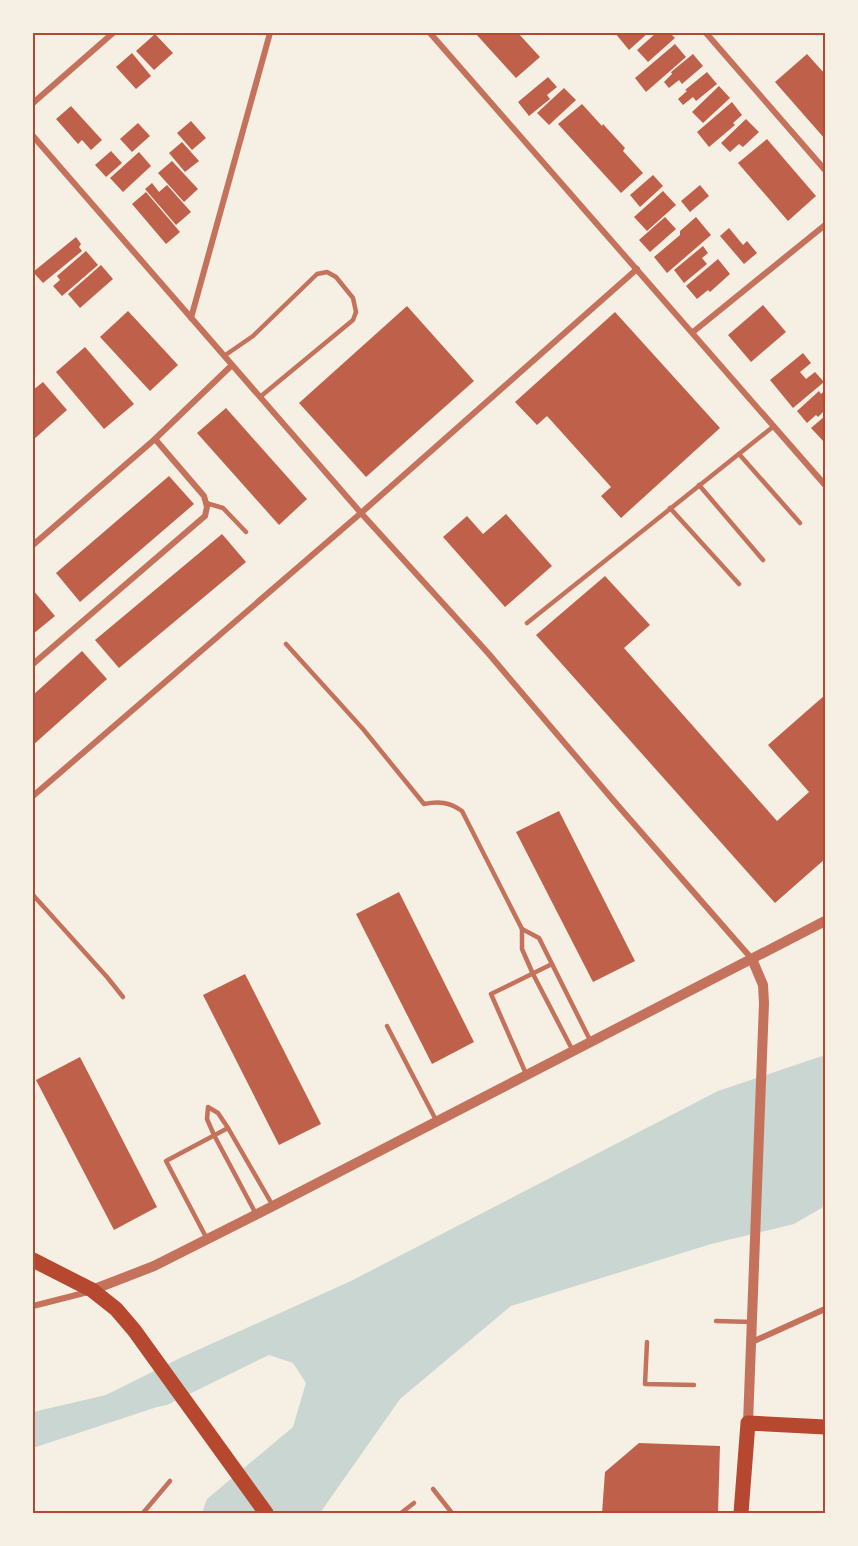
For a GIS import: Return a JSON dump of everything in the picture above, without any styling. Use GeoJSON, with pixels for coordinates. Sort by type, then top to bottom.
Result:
{"type":"FeatureCollection","features":[{"type":"Feature","properties":{"kind":"main road"},"geometry":{"type":"LineString","coordinates":[[33,1260],[92,1290],[116,1308],[266,1513]]}},
{"type":"Feature","properties":{"kind":"main road"},"geometry":{"type":"LineString","coordinates":[[741,1513],[748,1423],[825,1427]]}},
{"type":"Feature","properties":{"kind":"street"},"geometry":{"type":"LineString","coordinates":[[33,103],[113,33]]}},
{"type":"Feature","properties":{"kind":"street"},"geometry":{"type":"LineString","coordinates":[[191,318],[270,33]]}},
{"type":"Feature","properties":{"kind":"street"},"geometry":{"type":"LineString","coordinates":[[430,33],[825,485]]}},
{"type":"Feature","properties":{"kind":"street"},"geometry":{"type":"LineString","coordinates":[[706,33],[825,170]]}},
{"type":"Feature","properties":{"kind":"street"},"geometry":{"type":"LineString","coordinates":[[33,136],[361,513],[488,653],[752,959],[764,985],[764,1003],[748,1423]]}},
{"type":"Feature","properties":{"kind":"street"},"geometry":{"type":"LineString","coordinates":[[693,332],[825,225]]}},
{"type":"Feature","properties":{"kind":"street"},"geometry":{"type":"LineString","coordinates":[[33,796],[361,513],[637,269]]}},
{"type":"Feature","properties":{"kind":"street"},"geometry":{"type":"LineString","coordinates":[[33,545],[154,439],[232,365]]}},
{"type":"Feature","properties":{"kind":"street"},"geometry":{"type":"LineString","coordinates":[[33,664],[205,516],[207,507],[204,496],[154,439]]}},
{"type":"Feature","properties":{"kind":"street"},"geometry":{"type":"LineString","coordinates":[[33,1306],[92,1290],[154,1266],[825,921]]}},
{"type":"Feature","properties":{"kind":"street"},"geometry":{"type":"LineString","coordinates":[[752,1342],[825,1310]]}},
{"type":"Feature","properties":{"kind":"lane"},"geometry":{"type":"LineString","coordinates":[[224,356],[253,336],[317,274],[327,272],[336,277],[353,298],[356,312],[353,320],[260,398]]}},
{"type":"Feature","properties":{"kind":"lane"},"geometry":{"type":"LineString","coordinates":[[527,623],[774,426]]}},
{"type":"Feature","properties":{"kind":"lane"},"geometry":{"type":"LineString","coordinates":[[739,454],[800,524]]}},
{"type":"Feature","properties":{"kind":"lane"},"geometry":{"type":"LineString","coordinates":[[699,485],[764,560]]}},
{"type":"Feature","properties":{"kind":"lane"},"geometry":{"type":"LineString","coordinates":[[206,503],[223,508],[246,532]]}},
{"type":"Feature","properties":{"kind":"lane"},"geometry":{"type":"LineString","coordinates":[[670,508],[739,584]]}},
{"type":"Feature","properties":{"kind":"lane"},"geometry":{"type":"LineString","coordinates":[[286,644],[363,729],[424,804],[443,802],[462,812],[522,929],[522,949],[573,1051]]}},
{"type":"Feature","properties":{"kind":"lane"},"geometry":{"type":"LineString","coordinates":[[33,895],[123,997]]}},
{"type":"Feature","properties":{"kind":"lane"},"geometry":{"type":"LineString","coordinates":[[522,929],[539,938],[591,1042]]}},
{"type":"Feature","properties":{"kind":"lane"},"geometry":{"type":"LineString","coordinates":[[526,1076],[491,994],[552,964]]}},
{"type":"Feature","properties":{"kind":"lane"},"geometry":{"type":"LineString","coordinates":[[387,1026],[437,1122]]}},
{"type":"Feature","properties":{"kind":"lane"},"geometry":{"type":"LineString","coordinates":[[256,1214],[214,1135],[207,1119],[208,1107],[218,1113],[228,1128],[273,1206]]}},
{"type":"Feature","properties":{"kind":"lane"},"geometry":{"type":"LineString","coordinates":[[207,1239],[166,1161],[228,1128]]}},
{"type":"Feature","properties":{"kind":"lane"},"geometry":{"type":"LineString","coordinates":[[716,1321],[752,1322]]}},
{"type":"Feature","properties":{"kind":"lane"},"geometry":{"type":"LineString","coordinates":[[647,1342],[645,1384],[694,1385]]}},
{"type":"Feature","properties":{"kind":"lane"},"geometry":{"type":"LineString","coordinates":[[143,1513],[170,1481]]}},
{"type":"Feature","properties":{"kind":"lane"},"geometry":{"type":"LineString","coordinates":[[434,1489],[452,1513]]}},
{"type":"Feature","properties":{"kind":"lane"},"geometry":{"type":"LineString","coordinates":[[401,1513],[414,1503]]}},
{"type":"Feature","properties":{"kind":"shaded area"},"geometry":{"type":"Polygon","coordinates":[[[825,1055],[825,1206],[794,1224],[711,1244],[511,1306],[400,1399],[320,1513],[202,1513],[207,1499],[293,1427],[306,1383],[293,1363],[269,1355],[167,1405],[33,1448],[33,1412],[106,1395],[180,1358],[351,1281],[718,1091],[825,1055]]]}},
{"type":"Feature","properties":{"kind":"building"},"geometry":{"type":"Polygon","coordinates":[[[475,33],[518,33],[540,57],[516,78],[475,33]]]}},
{"type":"Feature","properties":{"kind":"building"},"geometry":{"type":"Polygon","coordinates":[[[615,33],[648,33],[629,50],[615,33]]]}},
{"type":"Feature","properties":{"kind":"building"},"geometry":{"type":"Polygon","coordinates":[[[656,33],[670,33],[675,38],[648,62],[637,50],[656,33]]]}},
{"type":"Feature","properties":{"kind":"building"},"geometry":{"type":"Polygon","coordinates":[[[155,34],[173,53],[154,70],[136,51],[155,34]]]}},
{"type":"Feature","properties":{"kind":"building"},"geometry":{"type":"Polygon","coordinates":[[[675,44],[686,57],[646,92],[635,78],[675,44]]]}},
{"type":"Feature","properties":{"kind":"building"},"geometry":{"type":"Polygon","coordinates":[[[132,53],[151,76],[136,89],[116,67],[132,53]]]}},
{"type":"Feature","properties":{"kind":"building"},"geometry":{"type":"Polygon","coordinates":[[[693,54],[703,66],[682,84],[679,80],[669,88],[664,82],[672,74],[671,72],[693,54]]]}},
{"type":"Feature","properties":{"kind":"building"},"geometry":{"type":"Polygon","coordinates":[[[807,54],[825,74],[825,139],[775,82],[807,54]]]}},
{"type":"Feature","properties":{"kind":"building"},"geometry":{"type":"Polygon","coordinates":[[[707,72],[717,84],[696,101],[693,97],[683,105],[678,99],[687,91],[685,90],[707,72]]]}},
{"type":"Feature","properties":{"kind":"building"},"geometry":{"type":"Polygon","coordinates":[[[548,77],[557,87],[547,95],[550,99],[529,116],[518,102],[548,77]]]}},
{"type":"Feature","properties":{"kind":"building"},"geometry":{"type":"Polygon","coordinates":[[[719,86],[730,98],[703,123],[692,112],[719,86]]]}},
{"type":"Feature","properties":{"kind":"building"},"geometry":{"type":"Polygon","coordinates":[[[564,88],[576,100],[549,125],[537,113],[564,88]]]}},
{"type":"Feature","properties":{"kind":"building"},"geometry":{"type":"Polygon","coordinates":[[[732,102],[742,115],[733,123],[735,125],[709,147],[697,132],[732,102]]]}},
{"type":"Feature","properties":{"kind":"building"},"geometry":{"type":"Polygon","coordinates":[[[582,104],[625,148],[623,151],[643,173],[621,193],[558,124],[582,104]]]}},
{"type":"Feature","properties":{"kind":"building"},"geometry":{"type":"Polygon","coordinates":[[[71,106],[102,140],[91,150],[82,140],[78,144],[56,119],[71,106]]]}},
{"type":"Feature","properties":{"kind":"building"},"geometry":{"type":"Polygon","coordinates":[[[746,119],[759,132],[743,147],[739,144],[730,152],[721,143],[746,119]]]}},
{"type":"Feature","properties":{"kind":"building"},"geometry":{"type":"Polygon","coordinates":[[[191,121],[206,138],[192,150],[177,133],[191,121]]]}},
{"type":"Feature","properties":{"kind":"building"},"geometry":{"type":"Polygon","coordinates":[[[138,123],[150,136],[132,152],[120,139],[138,123]]]}},
{"type":"Feature","properties":{"kind":"building"},"geometry":{"type":"Polygon","coordinates":[[[767,139],[816,196],[788,221],[738,163],[767,139]]]}},
{"type":"Feature","properties":{"kind":"building"},"geometry":{"type":"Polygon","coordinates":[[[182,142],[199,161],[185,172],[169,153],[182,142]]]}},
{"type":"Feature","properties":{"kind":"building"},"geometry":{"type":"Polygon","coordinates":[[[111,151],[122,163],[106,177],[95,165],[111,151]]]}},
{"type":"Feature","properties":{"kind":"building"},"geometry":{"type":"Polygon","coordinates":[[[139,152],[151,166],[123,192],[110,178],[139,152]]]}},
{"type":"Feature","properties":{"kind":"building"},"geometry":{"type":"Polygon","coordinates":[[[172,161],[198,189],[184,202],[158,173],[172,161]]]}},
{"type":"Feature","properties":{"kind":"building"},"geometry":{"type":"Polygon","coordinates":[[[653,175],[663,186],[640,207],[630,195],[653,175]]]}},
{"type":"Feature","properties":{"kind":"building"},"geometry":{"type":"Polygon","coordinates":[[[152,183],[159,192],[167,185],[191,212],[176,225],[145,189],[152,183]]]}},
{"type":"Feature","properties":{"kind":"building"},"geometry":{"type":"Polygon","coordinates":[[[700,185],[709,196],[690,212],[681,201],[700,185]]]}},
{"type":"Feature","properties":{"kind":"building"},"geometry":{"type":"Polygon","coordinates":[[[663,191],[676,205],[647,231],[634,217],[663,191]]]}},
{"type":"Feature","properties":{"kind":"building"},"geometry":{"type":"Polygon","coordinates":[[[146,192],[180,232],[166,244],[132,204],[146,192]]]}},
{"type":"Feature","properties":{"kind":"building"},"geometry":{"type":"Polygon","coordinates":[[[665,217],[676,229],[650,252],[639,240],[665,217]]]}},
{"type":"Feature","properties":{"kind":"building"},"geometry":{"type":"Polygon","coordinates":[[[696,217],[711,235],[667,273],[654,257],[680,235],[680,231],[696,217]]]}},
{"type":"Feature","properties":{"kind":"building"},"geometry":{"type":"Polygon","coordinates":[[[729,228],[743,245],[747,241],[757,253],[744,264],[720,236],[729,228]]]}},
{"type":"Feature","properties":{"kind":"building"},"geometry":{"type":"Polygon","coordinates":[[[76,237],[81,244],[79,247],[82,251],[43,283],[33,272],[76,237]]]}},
{"type":"Feature","properties":{"kind":"building"},"geometry":{"type":"Polygon","coordinates":[[[703,246],[708,253],[702,258],[707,264],[684,283],[674,270],[703,246]]]}},
{"type":"Feature","properties":{"kind":"building"},"geometry":{"type":"Polygon","coordinates":[[[86,251],[98,265],[62,296],[53,286],[60,280],[57,276],[86,251]]]}},
{"type":"Feature","properties":{"kind":"building"},"geometry":{"type":"Polygon","coordinates":[[[718,259],[730,274],[710,292],[708,290],[697,299],[686,286],[718,259]]]}},
{"type":"Feature","properties":{"kind":"building"},"geometry":{"type":"Polygon","coordinates":[[[101,265],[113,279],[80,308],[68,294],[101,265]]]}},
{"type":"Feature","properties":{"kind":"building"},"geometry":{"type":"Polygon","coordinates":[[[763,305],[786,332],[751,362],[728,335],[763,305]]]}},
{"type":"Feature","properties":{"kind":"building"},"geometry":{"type":"Polygon","coordinates":[[[407,306],[474,381],[366,477],[299,403],[407,306]]]}},
{"type":"Feature","properties":{"kind":"building"},"geometry":{"type":"Polygon","coordinates":[[[128,311],[178,365],[150,391],[100,337],[128,311]]]}},
{"type":"Feature","properties":{"kind":"building"},"geometry":{"type":"Polygon","coordinates":[[[615,312],[720,428],[621,518],[601,496],[611,487],[547,416],[537,425],[515,402],[615,312]]]}},
{"type":"Feature","properties":{"kind":"building"},"geometry":{"type":"Polygon","coordinates":[[[85,347],[134,404],[104,429],[56,372],[85,347]]]}},
{"type":"Feature","properties":{"kind":"building"},"geometry":{"type":"Polygon","coordinates":[[[803,353],[811,363],[800,372],[806,379],[815,372],[824,382],[793,408],[770,380],[803,353]]]}},
{"type":"Feature","properties":{"kind":"building"},"geometry":{"type":"Polygon","coordinates":[[[43,382],[67,410],[33,440],[33,390],[43,382]]]}},
{"type":"Feature","properties":{"kind":"building"},"geometry":{"type":"Polygon","coordinates":[[[825,390],[825,410],[807,423],[797,411],[819,391],[821,394],[825,390]]]}},
{"type":"Feature","properties":{"kind":"building"},"geometry":{"type":"Polygon","coordinates":[[[226,408],[307,499],[279,525],[197,433],[226,408]]]}},
{"type":"Feature","properties":{"kind":"building"},"geometry":{"type":"Polygon","coordinates":[[[825,416],[825,443],[811,428],[825,416]]]}},
{"type":"Feature","properties":{"kind":"building"},"geometry":{"type":"Polygon","coordinates":[[[169,476],[194,504],[80,602],[56,573],[169,476]]]}},
{"type":"Feature","properties":{"kind":"building"},"geometry":{"type":"Polygon","coordinates":[[[506,514],[552,566],[505,607],[443,537],[467,516],[483,534],[506,514]]]}},
{"type":"Feature","properties":{"kind":"building"},"geometry":{"type":"Polygon","coordinates":[[[222,534],[246,562],[119,668],[95,640],[222,534]]]}},
{"type":"Feature","properties":{"kind":"building"},"geometry":{"type":"Polygon","coordinates":[[[605,576],[650,625],[624,648],[777,821],[809,792],[768,745],[825,695],[825,859],[775,903],[536,635],[605,576]]]}},
{"type":"Feature","properties":{"kind":"building"},"geometry":{"type":"Polygon","coordinates":[[[33,590],[55,616],[33,634],[33,590]]]}},
{"type":"Feature","properties":{"kind":"building"},"geometry":{"type":"Polygon","coordinates":[[[82,651],[107,679],[33,745],[33,695],[82,651]]]}},
{"type":"Feature","properties":{"kind":"building"},"geometry":{"type":"Polygon","coordinates":[[[559,811],[635,961],[593,982],[516,832],[559,811]]]}},
{"type":"Feature","properties":{"kind":"building"},"geometry":{"type":"Polygon","coordinates":[[[399,892],[474,1042],[432,1064],[356,914],[399,892]]]}},
{"type":"Feature","properties":{"kind":"building"},"geometry":{"type":"Polygon","coordinates":[[[245,974],[321,1124],[279,1145],[203,995],[245,974]]]}},
{"type":"Feature","properties":{"kind":"building"},"geometry":{"type":"Polygon","coordinates":[[[80,1057],[157,1207],[114,1230],[36,1080],[80,1057]]]}},
{"type":"Feature","properties":{"kind":"building"},"geometry":{"type":"Polygon","coordinates":[[[639,1443],[720,1446],[718,1513],[602,1513],[605,1472],[639,1443]]]}}]}
